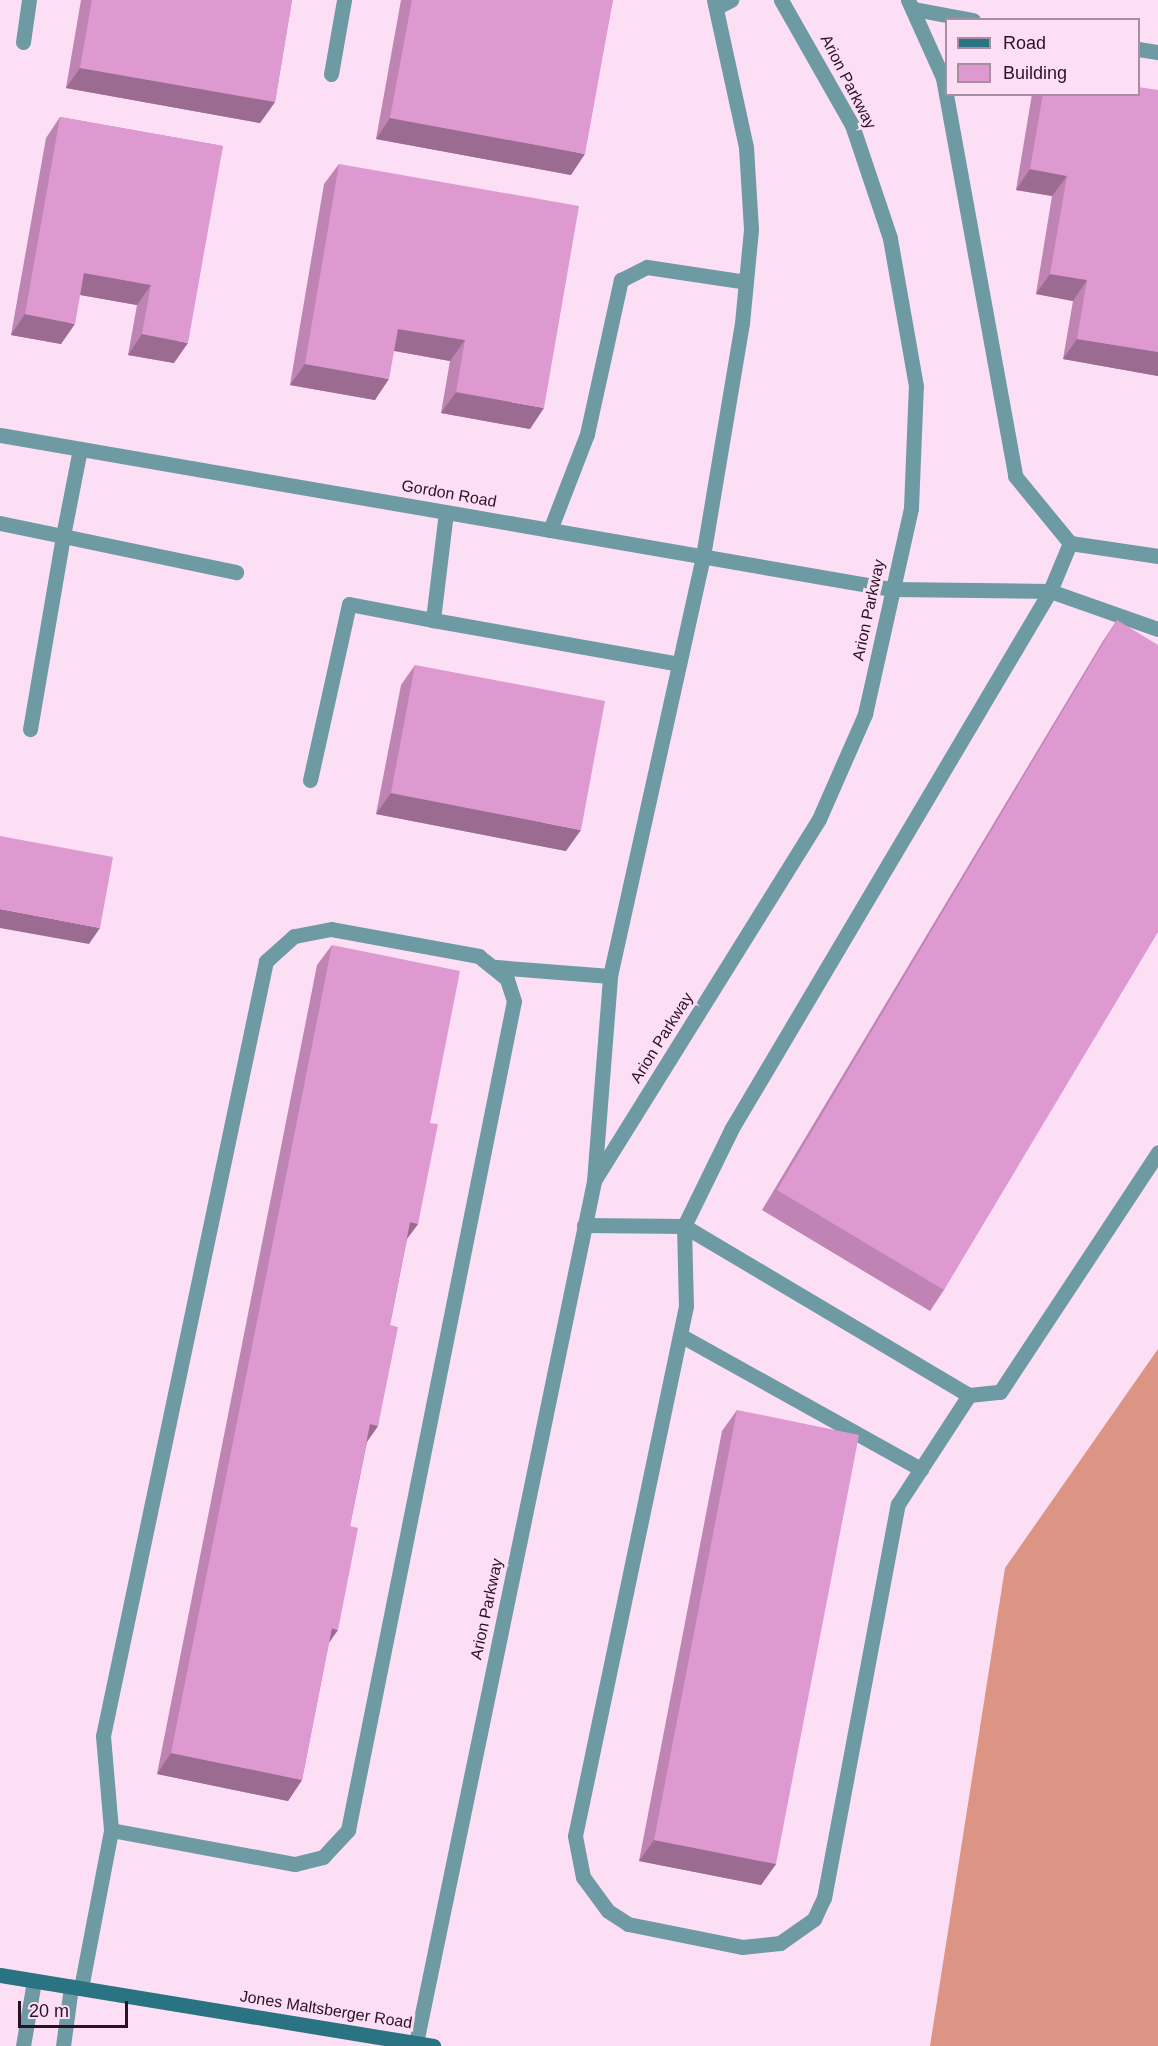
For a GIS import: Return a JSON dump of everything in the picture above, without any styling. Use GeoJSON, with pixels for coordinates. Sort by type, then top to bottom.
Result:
{"type":"FeatureCollection","features":[{"type":"Feature","properties":{"kind":"main road","name":"Jones Maltsberger Road"},"geometry":{"type":"LineString","coordinates":[[0,1975],[433,2046]]}},
{"type":"Feature","properties":{"kind":"street"},"geometry":{"type":"LineString","coordinates":[[23,42],[29,0]]}},
{"type":"Feature","properties":{"kind":"street"},"geometry":{"type":"LineString","coordinates":[[331,74],[344,0]]}},
{"type":"Feature","properties":{"kind":"street"},"geometry":{"type":"LineString","coordinates":[[715,4],[731,0]]}},
{"type":"Feature","properties":{"kind":"street","name":"Arion Parkway"},"geometry":{"type":"LineString","coordinates":[[594,1181],[819,819],[865,714],[911,508],[916,387],[890,238],[852,125],[782,0]]}},
{"type":"Feature","properties":{"kind":"street","name":"Arion Parkway"},"geometry":{"type":"LineString","coordinates":[[416,2043],[594,1181],[610,976],[703,556],[746,282],[751,230],[746,147],[715,4]]}},
{"type":"Feature","properties":{"kind":"street"},"geometry":{"type":"LineString","coordinates":[[911,5],[965,18]]}},
{"type":"Feature","properties":{"kind":"street"},"geometry":{"type":"LineString","coordinates":[[911,5],[943,78],[945,89]]}},
{"type":"Feature","properties":{"kind":"street"},"geometry":{"type":"LineString","coordinates":[[1140,48],[1158,52]]}},
{"type":"Feature","properties":{"kind":"street"},"geometry":{"type":"LineString","coordinates":[[946,96],[1015,476],[1070,543],[1158,556]]}},
{"type":"Feature","properties":{"kind":"street"},"geometry":{"type":"LineString","coordinates":[[550,530],[587,434],[621,280],[647,267],[746,282]]}},
{"type":"Feature","properties":{"kind":"street","name":"Gordon Road"},"geometry":{"type":"LineString","coordinates":[[0,435],[892,589],[1050,591],[1158,629]]}},
{"type":"Feature","properties":{"kind":"street"},"geometry":{"type":"LineString","coordinates":[[30,729],[80,449]]}},
{"type":"Feature","properties":{"kind":"street"},"geometry":{"type":"LineString","coordinates":[[433,620],[446,512]]}},
{"type":"Feature","properties":{"kind":"street"},"geometry":{"type":"LineString","coordinates":[[0,523],[236,572]]}},
{"type":"Feature","properties":{"kind":"street"},"geometry":{"type":"LineString","coordinates":[[969,1395],[898,1504],[824,1898],[814,1919],[780,1943],[742,1947],[628,1924],[608,1911],[582,1877],[575,1836],[686,1306],[684,1226],[732,1128],[1050,591],[1070,543]]}},
{"type":"Feature","properties":{"kind":"street"},"geometry":{"type":"LineString","coordinates":[[310,780],[349,604],[680,664]]}},
{"type":"Feature","properties":{"kind":"street"},"geometry":{"type":"LineString","coordinates":[[63,2046],[111,1830],[103,1736],[266,961],[294,936],[331,929],[479,956],[496,967],[610,976]]}},
{"type":"Feature","properties":{"kind":"street"},"geometry":{"type":"LineString","coordinates":[[111,1830],[295,1864],[323,1857],[348,1830],[514,1001],[496,967]]}},
{"type":"Feature","properties":{"kind":"street"},"geometry":{"type":"LineString","coordinates":[[584,1225],[684,1226],[969,1395],[1000,1392],[1158,1152]]}},
{"type":"Feature","properties":{"kind":"street"},"geometry":{"type":"LineString","coordinates":[[680,1335],[921,1469]]}},
{"type":"Feature","properties":{"kind":"street"},"geometry":{"type":"LineString","coordinates":[[23,2046],[34,1981]]}},
{"type":"Feature","properties":{"kind":"shaded area"},"geometry":{"type":"Polygon","coordinates":[[[1158,1349],[1158,2046],[930,2046],[1005,1568],[1158,1349]]]}},
{"type":"Feature","properties":{"kind":"building"},"geometry":{"type":"Polygon","coordinates":[[[92,0],[292,0],[275,102],[80,68],[92,0]]]}},
{"type":"Feature","properties":{"kind":"building"},"geometry":{"type":"Polygon","coordinates":[[[412,0],[613,0],[585,154],[390,118],[412,0]]]}},
{"type":"Feature","properties":{"kind":"building"},"geometry":{"type":"Polygon","coordinates":[[[1140,87],[1158,90],[1158,352],[1077,339],[1087,280],[1050,274],[1067,176],[1030,169],[1043,96],[1140,96],[1140,87]]]}},
{"type":"Feature","properties":{"kind":"building"},"geometry":{"type":"Polygon","coordinates":[[[60,117],[223,146],[188,343],[142,334],[151,285],[84,273],[75,324],[25,314],[60,117]]]}},
{"type":"Feature","properties":{"kind":"building"},"geometry":{"type":"Polygon","coordinates":[[[339,164],[579,206],[544,408],[456,392],[465,340],[398,329],[389,379],[305,364],[339,164]]]}},
{"type":"Feature","properties":{"kind":"building"},"geometry":{"type":"Polygon","coordinates":[[[1117,620],[1158,645],[1158,932],[944,1290],[777,1190],[1117,620]]]}},
{"type":"Feature","properties":{"kind":"building"},"geometry":{"type":"Polygon","coordinates":[[[415,665],[605,701],[581,830],[391,793],[415,665]]]}},
{"type":"Feature","properties":{"kind":"building"},"geometry":{"type":"Polygon","coordinates":[[[0,836],[113,857],[100,928],[0,909],[0,836]]]}},
{"type":"Feature","properties":{"kind":"building"},"geometry":{"type":"Polygon","coordinates":[[[332,945],[460,971],[430,1123],[438,1124],[418,1224],[410,1222],[390,1325],[398,1327],[378,1426],[370,1424],[350,1526],[358,1528],[338,1630],[332,1628],[302,1780],[171,1753],[332,945]]]}},
{"type":"Feature","properties":{"kind":"building"},"geometry":{"type":"Polygon","coordinates":[[[737,1410],[859,1435],[776,1864],[654,1840],[737,1410]]]}}]}
